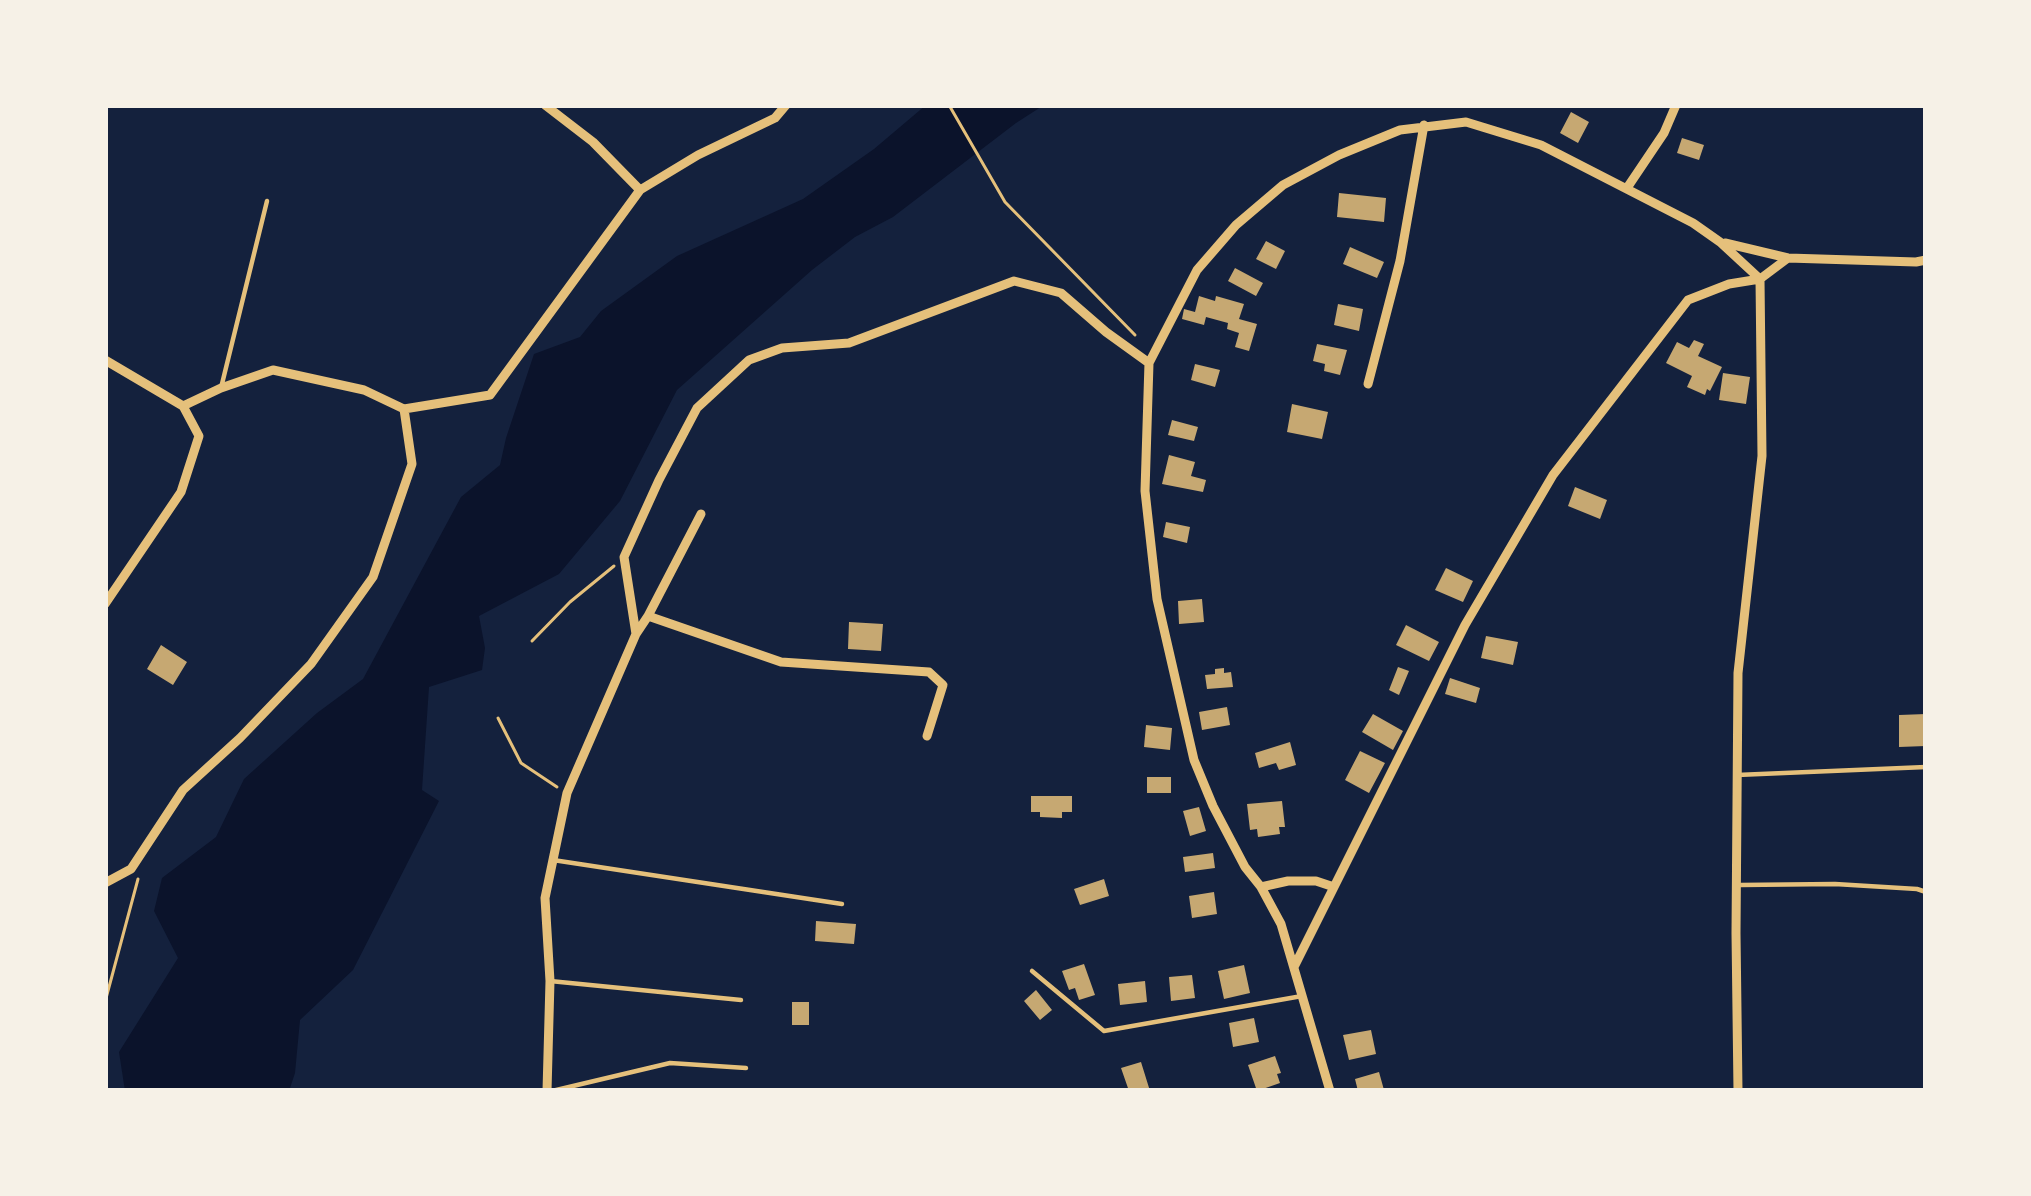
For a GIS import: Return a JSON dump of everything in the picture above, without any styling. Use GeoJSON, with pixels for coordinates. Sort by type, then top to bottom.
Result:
{"type":"FeatureCollection","features":[{"type":"Feature","properties":{"kind":"street"},"geometry":{"type":"LineString","coordinates":[[545,105],[593,142],[640,190]]}},
{"type":"Feature","properties":{"kind":"street"},"geometry":{"type":"LineString","coordinates":[[183,406],[273,370],[364,390],[404,409],[490,394],[640,190],[775,118],[786,105]]}},
{"type":"Feature","properties":{"kind":"street"},"geometry":{"type":"LineString","coordinates":[[1627,188],[1664,133],[1676,105]]}},
{"type":"Feature","properties":{"kind":"street"},"geometry":{"type":"LineString","coordinates":[[1330,1091],[1282,924],[1234,847],[1194,760],[1157,599],[1145,491],[1151,358],[1197,270],[1236,225],[1283,185],[1400,130],[1466,122],[1541,145],[1693,223],[1760,279],[1762,456],[1738,673],[1738,1091]]}},
{"type":"Feature","properties":{"kind":"street"},"geometry":{"type":"LineString","coordinates":[[1368,384],[1400,261],[1424,125]]}},
{"type":"Feature","properties":{"kind":"street"},"geometry":{"type":"LineString","coordinates":[[1720,242],[1789,258],[1926,260]]}},
{"type":"Feature","properties":{"kind":"street"},"geometry":{"type":"LineString","coordinates":[[1293,969],[1466,626],[1553,475],[1688,300],[1729,284],[1760,279],[1789,258]]}},
{"type":"Feature","properties":{"kind":"street"},"geometry":{"type":"LineString","coordinates":[[636,634],[624,557],[697,408],[749,360],[782,348],[849,343],[1014,281],[1061,292],[1106,332],[1151,358]]}},
{"type":"Feature","properties":{"kind":"street"},"geometry":{"type":"LineString","coordinates":[[105,360],[183,406],[199,436],[181,492],[105,604]]}},
{"type":"Feature","properties":{"kind":"street"},"geometry":{"type":"LineString","coordinates":[[105,883],[131,869],[183,790],[311,664],[373,577],[412,464],[404,409]]}},
{"type":"Feature","properties":{"kind":"street"},"geometry":{"type":"LineString","coordinates":[[550,1091],[544,898],[567,794],[636,634],[701,514]]}},
{"type":"Feature","properties":{"kind":"street"},"geometry":{"type":"LineString","coordinates":[[648,616],[781,662],[929,672],[943,685],[927,736]]}},
{"type":"Feature","properties":{"kind":"street"},"geometry":{"type":"LineString","coordinates":[[1262,887],[1316,880],[1334,887]]}},
{"type":"Feature","properties":{"kind":"lane"},"geometry":{"type":"LineString","coordinates":[[221,388],[267,201]]}},
{"type":"Feature","properties":{"kind":"lane"},"geometry":{"type":"LineString","coordinates":[[1737,775],[1926,767]]}},
{"type":"Feature","properties":{"kind":"lane"},"geometry":{"type":"LineString","coordinates":[[553,860],[842,904]]}},
{"type":"Feature","properties":{"kind":"lane"},"geometry":{"type":"LineString","coordinates":[[1736,886],[1835,884],[1926,892]]}},
{"type":"Feature","properties":{"kind":"lane"},"geometry":{"type":"LineString","coordinates":[[1032,971],[1104,1031],[1302,996]]}},
{"type":"Feature","properties":{"kind":"lane"},"geometry":{"type":"LineString","coordinates":[[550,981],[741,1000]]}},
{"type":"Feature","properties":{"kind":"lane"},"geometry":{"type":"LineString","coordinates":[[550,1091],[670,1063],[746,1068]]}},
{"type":"Feature","properties":{"kind":"path"},"geometry":{"type":"LineString","coordinates":[[949,105],[1005,202],[1151,358]]}},
{"type":"Feature","properties":{"kind":"path"},"geometry":{"type":"LineString","coordinates":[[532,641],[624,557]]}},
{"type":"Feature","properties":{"kind":"path"},"geometry":{"type":"LineString","coordinates":[[498,718],[521,763],[567,794]]}},
{"type":"Feature","properties":{"kind":"path"},"geometry":{"type":"LineString","coordinates":[[105,1002],[146,848]]}},
{"type":"Feature","properties":{"kind":"water"},"geometry":{"type":"Polygon","coordinates":[[[926,105],[1044,105],[893,217],[855,237],[812,270],[677,390],[620,501],[559,574],[479,616],[485,648],[482,670],[429,687],[422,790],[439,801],[353,970],[300,1020],[289,1091],[125,1091],[119,1052],[178,958],[154,911],[162,878],[216,837],[244,779],[363,679],[461,497],[500,465],[534,354],[580,337],[601,311],[677,256],[803,199],[926,105]]]}},
{"type":"Feature","properties":{"kind":"building"},"geometry":{"type":"Polygon","coordinates":[[[1571,112],[1589,122],[1578,143],[1560,133],[1571,112]]]}},
{"type":"Feature","properties":{"kind":"building"},"geometry":{"type":"Polygon","coordinates":[[[1682,138],[1704,145],[1699,160],[1677,153],[1682,138]]]}},
{"type":"Feature","properties":{"kind":"building"},"geometry":{"type":"Polygon","coordinates":[[[1339,193],[1386,198],[1384,222],[1337,217],[1339,193]]]}},
{"type":"Feature","properties":{"kind":"building"},"geometry":{"type":"Polygon","coordinates":[[[1266,241],[1285,251],[1276,269],[1256,259],[1266,241]]]}},
{"type":"Feature","properties":{"kind":"building"},"geometry":{"type":"Polygon","coordinates":[[[1350,247],[1384,262],[1377,278],[1343,264],[1350,247]]]}},
{"type":"Feature","properties":{"kind":"building"},"geometry":{"type":"Polygon","coordinates":[[[1235,268],[1263,283],[1256,296],[1228,281],[1235,268]]]}},
{"type":"Feature","properties":{"kind":"building"},"geometry":{"type":"Polygon","coordinates":[[[1199,296],[1244,304],[1239,319],[1257,324],[1249,351],[1235,347],[1239,333],[1227,329],[1228,323],[1206,317],[1204,325],[1182,319],[1184,309],[1195,312],[1199,296]]]}},
{"type":"Feature","properties":{"kind":"building"},"geometry":{"type":"Polygon","coordinates":[[[1338,304],[1363,309],[1359,331],[1334,325],[1338,304]]]}},
{"type":"Feature","properties":{"kind":"building"},"geometry":{"type":"Polygon","coordinates":[[[1694,340],[1704,344],[1698,356],[1722,367],[1705,395],[1687,387],[1692,376],[1666,363],[1677,342],[1689,348],[1694,340]]]}},
{"type":"Feature","properties":{"kind":"building"},"geometry":{"type":"Polygon","coordinates":[[[1317,344],[1347,350],[1340,375],[1324,371],[1325,364],[1313,361],[1317,344]]]}},
{"type":"Feature","properties":{"kind":"building"},"geometry":{"type":"Polygon","coordinates":[[[1195,364],[1220,370],[1215,387],[1191,380],[1195,364]]]}},
{"type":"Feature","properties":{"kind":"building"},"geometry":{"type":"Polygon","coordinates":[[[1723,373],[1750,377],[1746,404],[1719,400],[1723,373]]]}},
{"type":"Feature","properties":{"kind":"building"},"geometry":{"type":"Polygon","coordinates":[[[1292,404],[1328,412],[1322,439],[1287,432],[1292,404]]]}},
{"type":"Feature","properties":{"kind":"building"},"geometry":{"type":"Polygon","coordinates":[[[1172,420],[1198,427],[1194,441],[1168,435],[1172,420]]]}},
{"type":"Feature","properties":{"kind":"building"},"geometry":{"type":"Polygon","coordinates":[[[1169,455],[1195,462],[1191,476],[1206,480],[1203,492],[1162,484],[1169,455]]]}},
{"type":"Feature","properties":{"kind":"building"},"geometry":{"type":"Polygon","coordinates":[[[1575,487],[1607,500],[1600,519],[1568,506],[1575,487]]]}},
{"type":"Feature","properties":{"kind":"building"},"geometry":{"type":"Polygon","coordinates":[[[1166,522],[1190,527],[1187,543],[1163,537],[1166,522]]]}},
{"type":"Feature","properties":{"kind":"building"},"geometry":{"type":"Polygon","coordinates":[[[1446,568],[1473,581],[1463,602],[1435,590],[1446,568]]]}},
{"type":"Feature","properties":{"kind":"building"},"geometry":{"type":"Polygon","coordinates":[[[1202,599],[1204,622],[1179,624],[1178,601],[1202,599]]]}},
{"type":"Feature","properties":{"kind":"building"},"geometry":{"type":"Polygon","coordinates":[[[849,622],[883,624],[881,651],[848,649],[849,622]]]}},
{"type":"Feature","properties":{"kind":"building"},"geometry":{"type":"Polygon","coordinates":[[[1406,625],[1439,642],[1429,661],[1396,645],[1406,625]]]}},
{"type":"Feature","properties":{"kind":"building"},"geometry":{"type":"Polygon","coordinates":[[[1486,636],[1518,642],[1513,665],[1481,658],[1486,636]]]}},
{"type":"Feature","properties":{"kind":"building"},"geometry":{"type":"Polygon","coordinates":[[[161,645],[187,662],[173,685],[147,669],[161,645]]]}},
{"type":"Feature","properties":{"kind":"building"},"geometry":{"type":"Polygon","coordinates":[[[1398,667],[1409,671],[1399,695],[1389,690],[1398,667]]]}},
{"type":"Feature","properties":{"kind":"building"},"geometry":{"type":"Polygon","coordinates":[[[1224,668],[1224,673],[1231,672],[1233,687],[1207,689],[1205,675],[1224,668]]]}},
{"type":"Feature","properties":{"kind":"building"},"geometry":{"type":"Polygon","coordinates":[[[1450,678],[1480,688],[1476,703],[1445,694],[1450,678]]]}},
{"type":"Feature","properties":{"kind":"building"},"geometry":{"type":"Polygon","coordinates":[[[1227,707],[1230,725],[1202,730],[1199,712],[1227,707]]]}},
{"type":"Feature","properties":{"kind":"building"},"geometry":{"type":"Polygon","coordinates":[[[1373,714],[1403,731],[1393,750],[1362,732],[1373,714]]]}},
{"type":"Feature","properties":{"kind":"building"},"geometry":{"type":"Polygon","coordinates":[[[1926,714],[1926,746],[1899,747],[1899,715],[1926,714]]]}},
{"type":"Feature","properties":{"kind":"building"},"geometry":{"type":"Polygon","coordinates":[[[1146,725],[1172,728],[1170,750],[1144,747],[1146,725]]]}},
{"type":"Feature","properties":{"kind":"building"},"geometry":{"type":"Polygon","coordinates":[[[1290,742],[1296,765],[1279,770],[1276,763],[1259,768],[1255,753],[1290,742]]]}},
{"type":"Feature","properties":{"kind":"building"},"geometry":{"type":"Polygon","coordinates":[[[1360,751],[1385,763],[1369,793],[1345,780],[1360,751]]]}},
{"type":"Feature","properties":{"kind":"building"},"geometry":{"type":"Polygon","coordinates":[[[1147,777],[1171,777],[1171,793],[1147,793],[1147,777]]]}},
{"type":"Feature","properties":{"kind":"building"},"geometry":{"type":"Polygon","coordinates":[[[1031,796],[1072,796],[1072,812],[1062,812],[1062,818],[1040,817],[1040,812],[1031,812],[1031,796]]]}},
{"type":"Feature","properties":{"kind":"building"},"geometry":{"type":"Polygon","coordinates":[[[1282,801],[1285,827],[1279,827],[1280,834],[1258,837],[1257,829],[1250,830],[1247,804],[1282,801]]]}},
{"type":"Feature","properties":{"kind":"building"},"geometry":{"type":"Polygon","coordinates":[[[1199,807],[1206,831],[1190,836],[1183,811],[1199,807]]]}},
{"type":"Feature","properties":{"kind":"building"},"geometry":{"type":"Polygon","coordinates":[[[1213,853],[1215,868],[1185,872],[1183,857],[1213,853]]]}},
{"type":"Feature","properties":{"kind":"building"},"geometry":{"type":"Polygon","coordinates":[[[1104,879],[1109,896],[1080,905],[1074,889],[1104,879]]]}},
{"type":"Feature","properties":{"kind":"building"},"geometry":{"type":"Polygon","coordinates":[[[1214,892],[1217,914],[1192,918],[1189,896],[1214,892]]]}},
{"type":"Feature","properties":{"kind":"building"},"geometry":{"type":"Polygon","coordinates":[[[816,921],[856,924],[854,944],[815,941],[816,921]]]}},
{"type":"Feature","properties":{"kind":"building"},"geometry":{"type":"Polygon","coordinates":[[[1084,964],[1095,995],[1079,1000],[1062,971],[1084,964]]]}},
{"type":"Feature","properties":{"kind":"building"},"geometry":{"type":"Polygon","coordinates":[[[1244,965],[1250,993],[1224,999],[1218,971],[1244,965]]]}},
{"type":"Feature","properties":{"kind":"building"},"geometry":{"type":"Polygon","coordinates":[[[1192,975],[1195,998],[1171,1001],[1169,977],[1192,975]]]}},
{"type":"Feature","properties":{"kind":"building"},"geometry":{"type":"Polygon","coordinates":[[[1145,981],[1147,1002],[1120,1005],[1118,984],[1145,981]]]}},
{"type":"Feature","properties":{"kind":"building"},"geometry":{"type":"Polygon","coordinates":[[[1036,990],[1052,1010],[1040,1020],[1024,1001],[1036,990]]]}},
{"type":"Feature","properties":{"kind":"building"},"geometry":{"type":"Polygon","coordinates":[[[792,1002],[809,1002],[809,1025],[792,1025],[792,1002]]]}},
{"type":"Feature","properties":{"kind":"building"},"geometry":{"type":"Polygon","coordinates":[[[1254,1018],[1259,1042],[1233,1047],[1229,1023],[1254,1018]]]}},
{"type":"Feature","properties":{"kind":"building"},"geometry":{"type":"Polygon","coordinates":[[[1371,1030],[1376,1054],[1349,1060],[1343,1035],[1371,1030]]]}},
{"type":"Feature","properties":{"kind":"building"},"geometry":{"type":"Polygon","coordinates":[[[1275,1056],[1280,1083],[1257,1091],[1248,1065],[1275,1056]]]}},
{"type":"Feature","properties":{"kind":"building"},"geometry":{"type":"Polygon","coordinates":[[[1141,1062],[1150,1091],[1129,1091],[1121,1068],[1141,1062]]]}},
{"type":"Feature","properties":{"kind":"building"},"geometry":{"type":"Polygon","coordinates":[[[1379,1072],[1384,1090],[1358,1091],[1355,1079],[1379,1072]]]}}]}
